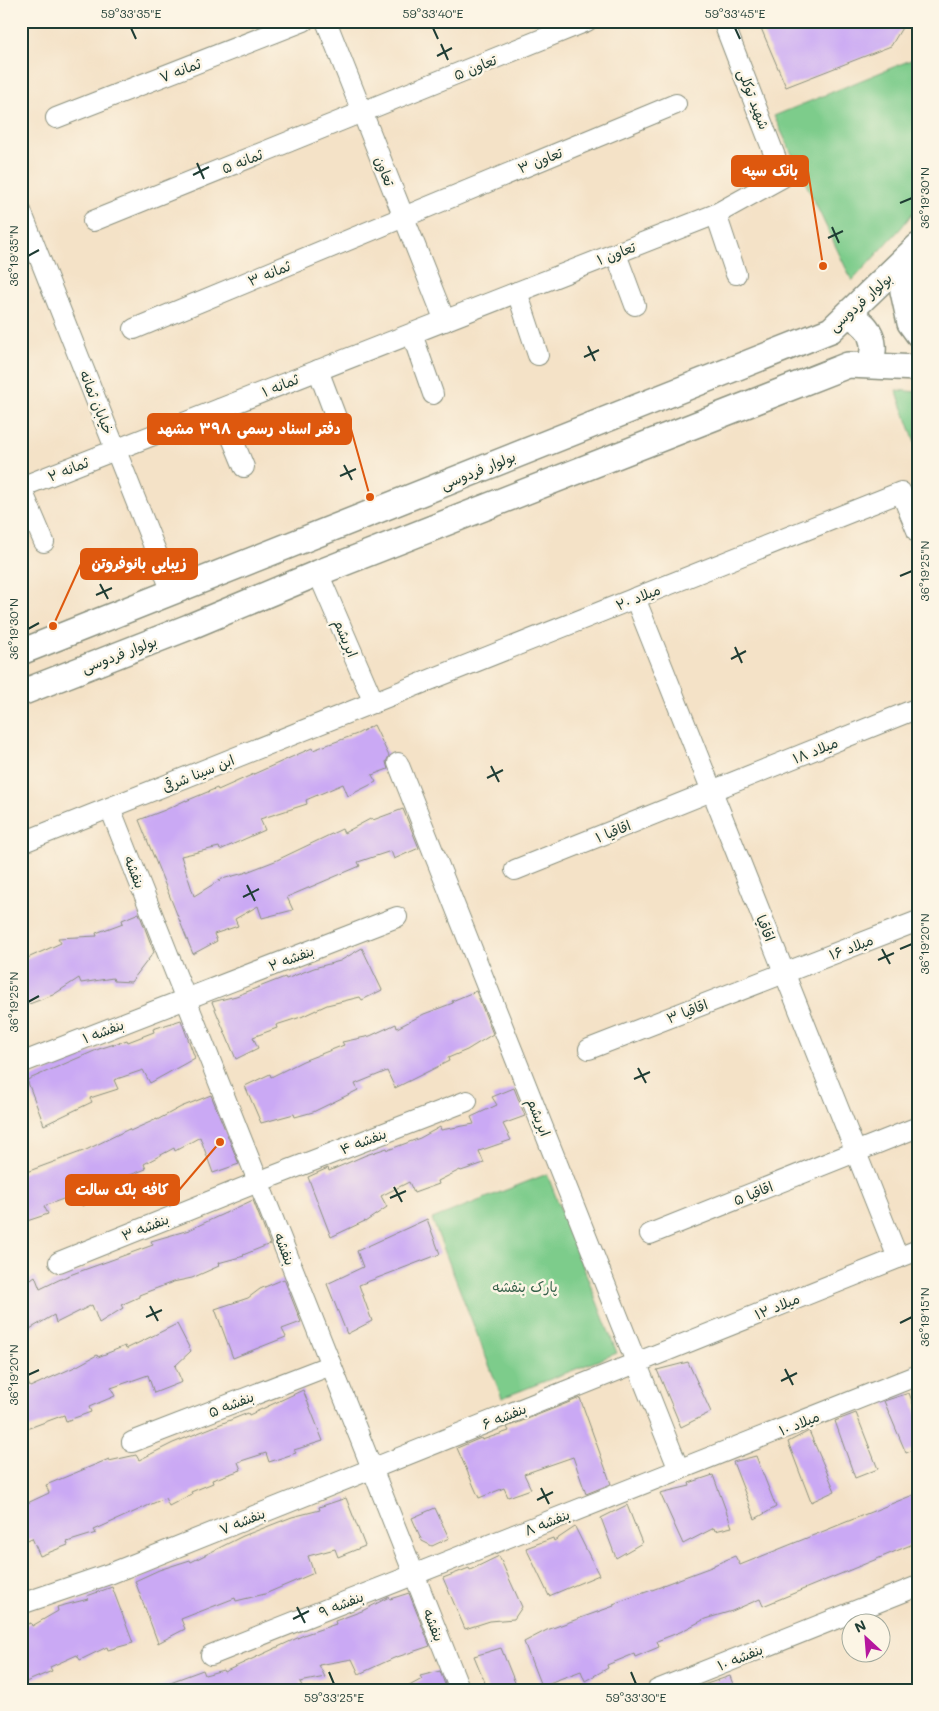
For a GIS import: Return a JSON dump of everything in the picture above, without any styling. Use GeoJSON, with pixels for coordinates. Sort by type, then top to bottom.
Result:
{"type":"FeatureCollection","features":[{"type":"Feature","properties":{"kind":"main road","name":"بولوار فردوسی"},"geometry":{"type":"LineString","coordinates":[[21,652],[831,330],[915,250]]}},
{"type":"Feature","properties":{"kind":"main road"},"geometry":{"type":"LineString","coordinates":[[915,250],[903,291],[910,323],[918,334]]}},
{"type":"Feature","properties":{"kind":"main road"},"geometry":{"type":"LineString","coordinates":[[847,316],[862,322],[871,335],[874,350],[869,365]]}},
{"type":"Feature","properties":{"kind":"main road","name":"بولوار فردوسی"},"geometry":{"type":"LineString","coordinates":[[21,693],[848,365],[918,368]]}},
{"type":"Feature","properties":{"kind":"street","name":"ثمانه ۷"},"geometry":{"type":"LineString","coordinates":[[56,118],[304,21]]}},
{"type":"Feature","properties":{"kind":"street","name":"تعاون"},"geometry":{"type":"LineString","coordinates":[[326,21],[445,320]]}},
{"type":"Feature","properties":{"kind":"street","name":"تعاون ۵"},"geometry":{"type":"LineString","coordinates":[[362,112],[587,21]]}},
{"type":"Feature","properties":{"kind":"street","name":"شهید توکلی"},"geometry":{"type":"LineString","coordinates":[[723,21],[783,177]]}},
{"type":"Feature","properties":{"kind":"street","name":"تعاون ۳"},"geometry":{"type":"LineString","coordinates":[[404,217],[676,104]]}},
{"type":"Feature","properties":{"kind":"street","name":"ثمانه ۵"},"geometry":{"type":"LineString","coordinates":[[93,221],[362,112]]}},
{"type":"Feature","properties":{"kind":"street","name":"تعاون ۱"},"geometry":{"type":"LineString","coordinates":[[445,320],[716,214],[783,177]]}},
{"type":"Feature","properties":{"kind":"street","name":"خیابان ثمانه"},"geometry":{"type":"LineString","coordinates":[[21,211],[172,592]]}},
{"type":"Feature","properties":{"kind":"street"},"geometry":{"type":"LineString","coordinates":[[716,214],[736,274]]}},
{"type":"Feature","properties":{"kind":"street","name":"ثمانه ۳"},"geometry":{"type":"LineString","coordinates":[[134,329],[404,217]]}},
{"type":"Feature","properties":{"kind":"street"},"geometry":{"type":"LineString","coordinates":[[616,254],[635,305]]}},
{"type":"Feature","properties":{"kind":"street"},"geometry":{"type":"LineString","coordinates":[[516,292],[538,355]]}},
{"type":"Feature","properties":{"kind":"street","name":"ثمانه ۱"},"geometry":{"type":"LineString","coordinates":[[116,450],[445,320]]}},
{"type":"Feature","properties":{"kind":"street"},"geometry":{"type":"LineString","coordinates":[[412,334],[433,394]]}},
{"type":"Feature","properties":{"kind":"street"},"geometry":{"type":"LineString","coordinates":[[318,370],[340,428]]}},
{"type":"Feature","properties":{"kind":"street"},"geometry":{"type":"LineString","coordinates":[[220,409],[244,467]]}},
{"type":"Feature","properties":{"kind":"street","name":"ثمانه ۲"},"geometry":{"type":"LineString","coordinates":[[21,488],[116,450]]}},
{"type":"Feature","properties":{"kind":"street"},"geometry":{"type":"LineString","coordinates":[[21,488],[44,542]]}},
{"type":"Feature","properties":{"kind":"street","name":"میلاد ۲۰"},"geometry":{"type":"LineString","coordinates":[[374,703],[901,492],[918,533]]}},
{"type":"Feature","properties":{"kind":"street","name":"ابریشم"},"geometry":{"type":"LineString","coordinates":[[318,574],[374,703]]}},
{"type":"Feature","properties":{"kind":"street","name":"اقاقیا"},"geometry":{"type":"LineString","coordinates":[[635,598],[898,1258]]}},
{"type":"Feature","properties":{"kind":"street","name":"ابن سینا شرقی"},"geometry":{"type":"LineString","coordinates":[[21,843],[374,703]]}},
{"type":"Feature","properties":{"kind":"street","name":"میلاد ۱۸"},"geometry":{"type":"LineString","coordinates":[[712,791],[918,708]]}},
{"type":"Feature","properties":{"kind":"street","name":"ابریشم"},"geometry":{"type":"LineString","coordinates":[[398,764],[679,1470]]}},
{"type":"Feature","properties":{"kind":"street","name":"اقاقیا ۱"},"geometry":{"type":"LineString","coordinates":[[515,870],[712,791]]}},
{"type":"Feature","properties":{"kind":"street","name":"بنفشه"},"geometry":{"type":"LineString","coordinates":[[110,808],[460,1690]]}},
{"type":"Feature","properties":{"kind":"street","name":"بنفشه ۲"},"geometry":{"type":"LineString","coordinates":[[186,999],[398,917]]}},
{"type":"Feature","properties":{"kind":"street","name":"میلاد ۱۶"},"geometry":{"type":"LineString","coordinates":[[784,973],[918,921]]}},
{"type":"Feature","properties":{"kind":"street","name":"اقاقیا ۳"},"geometry":{"type":"LineString","coordinates":[[590,1049],[784,973]]}},
{"type":"Feature","properties":{"kind":"street","name":"بنفشه ۱"},"geometry":{"type":"LineString","coordinates":[[21,1063],[186,999]]}},
{"type":"Feature","properties":{"kind":"street","name":"بنفشه ۴"},"geometry":{"type":"LineString","coordinates":[[258,1182],[467,1101]]}},
{"type":"Feature","properties":{"kind":"street","name":"اقاقیا ۵"},"geometry":{"type":"LineString","coordinates":[[650,1234],[918,1127]]}},
{"type":"Feature","properties":{"kind":"street","name":"بنفشه ۳"},"geometry":{"type":"LineString","coordinates":[[59,1262],[258,1182]]}},
{"type":"Feature","properties":{"kind":"street","name":"میلاد ۱۲"},"geometry":{"type":"LineString","coordinates":[[637,1363],[918,1250]]}},
{"type":"Feature","properties":{"kind":"street","name":"بنفشه ۶"},"geometry":{"type":"LineString","coordinates":[[372,1469],[637,1363]]}},
{"type":"Feature","properties":{"kind":"street","name":"بنفشه ۵"},"geometry":{"type":"LineString","coordinates":[[132,1442],[331,1365]]}},
{"type":"Feature","properties":{"kind":"street","name":"میلاد ۱۰"},"geometry":{"type":"LineString","coordinates":[[679,1470],[918,1375]]}},
{"type":"Feature","properties":{"kind":"street","name":"بنفشه ۷"},"geometry":{"type":"LineString","coordinates":[[21,1604],[112,1573],[372,1469]]}},
{"type":"Feature","properties":{"kind":"street","name":"بنفشه ۸"},"geometry":{"type":"LineString","coordinates":[[414,1575],[679,1470]]}},
{"type":"Feature","properties":{"kind":"street","name":"بنفشه ۹"},"geometry":{"type":"LineString","coordinates":[[211,1655],[414,1575]]}},
{"type":"Feature","properties":{"kind":"street","name":"بنفشه ۱۰"},"geometry":{"type":"LineString","coordinates":[[657,1690],[918,1586]]}},
{"type":"Feature","properties":{"kind":"green space"},"geometry":{"type":"Polygon","coordinates":[[[918,57],[918,206],[901,228],[852,281],[774,116],[918,57]]]}},
{"type":"Feature","properties":{"kind":"green space"},"geometry":{"type":"Polygon","coordinates":[[[896,390],[918,392],[918,450],[896,390]]]}},
{"type":"Feature","properties":{"kind":"green space","name":"پارک بنفشه"},"geometry":{"type":"Polygon","coordinates":[[[547,1174],[617,1353],[502,1398],[432,1219],[547,1174]]]}},
{"type":"Feature","properties":{"kind":"building"},"geometry":{"type":"Polygon","coordinates":[[[758,21],[906,21],[891,46],[786,87],[758,21]]]}},
{"type":"Feature","properties":{"kind":"building"},"geometry":{"type":"Polygon","coordinates":[[[374,725],[389,756],[386,762],[388,769],[372,775],[376,782],[348,796],[343,784],[306,800],[307,804],[260,819],[265,830],[220,850],[219,847],[181,856],[194,896],[222,879],[275,861],[342,829],[344,833],[372,818],[373,820],[403,809],[419,848],[394,859],[391,851],[358,862],[360,866],[287,897],[293,910],[262,918],[258,906],[235,919],[238,926],[214,934],[217,941],[193,954],[139,820],[217,788],[218,790],[312,748],[313,750],[357,734],[374,725]]]}},
{"type":"Feature","properties":{"kind":"building"},"geometry":{"type":"Polygon","coordinates":[[[139,913],[154,952],[131,982],[114,981],[113,978],[81,983],[79,978],[53,995],[21,1007],[21,961],[61,943],[58,938],[97,936],[96,933],[123,923],[122,920],[139,913]]]}},
{"type":"Feature","properties":{"kind":"building"},"geometry":{"type":"Polygon","coordinates":[[[362,948],[382,990],[362,1000],[360,997],[327,1005],[301,1017],[276,1025],[277,1028],[253,1037],[258,1048],[236,1059],[212,1002],[236,996],[285,977],[286,979],[314,968],[340,961],[362,948]]]}},
{"type":"Feature","properties":{"kind":"building"},"geometry":{"type":"Polygon","coordinates":[[[476,991],[493,1034],[467,1050],[448,1058],[449,1061],[395,1088],[387,1071],[355,1084],[358,1090],[313,1112],[295,1117],[294,1114],[261,1123],[245,1086],[270,1074],[271,1077],[303,1061],[344,1045],[342,1042],[370,1036],[396,1024],[397,1028],[476,991]]]}},
{"type":"Feature","properties":{"kind":"building"},"geometry":{"type":"Polygon","coordinates":[[[181,1020],[195,1058],[150,1083],[143,1070],[114,1080],[118,1089],[90,1098],[92,1102],[44,1125],[27,1080],[99,1049],[127,1040],[128,1042],[154,1032],[153,1029],[181,1020]]]}},
{"type":"Feature","properties":{"kind":"building"},"geometry":{"type":"Polygon","coordinates":[[[514,1088],[525,1116],[503,1124],[511,1140],[479,1151],[484,1163],[460,1170],[438,1181],[439,1184],[414,1193],[409,1182],[381,1196],[387,1207],[365,1222],[331,1237],[308,1177],[328,1168],[329,1171],[366,1155],[387,1148],[388,1150],[420,1138],[440,1127],[441,1130],[474,1124],[471,1117],[497,1105],[492,1097],[514,1088]]]}},
{"type":"Feature","properties":{"kind":"building"},"geometry":{"type":"Polygon","coordinates":[[[211,1095],[239,1164],[213,1173],[200,1137],[175,1151],[174,1148],[144,1164],[146,1169],[101,1186],[104,1195],[82,1206],[77,1194],[44,1206],[48,1214],[21,1223],[21,1174],[86,1150],[129,1129],[130,1131],[157,1120],[181,1107],[211,1095]]]}},
{"type":"Feature","properties":{"kind":"building"},"geometry":{"type":"Polygon","coordinates":[[[253,1200],[270,1244],[244,1256],[218,1263],[219,1266],[192,1278],[173,1282],[139,1295],[139,1297],[121,1305],[123,1308],[99,1323],[92,1305],[56,1323],[54,1315],[28,1330],[21,1311],[21,1286],[35,1276],[40,1289],[67,1276],[153,1245],[151,1241],[189,1230],[253,1200]]]}},
{"type":"Feature","properties":{"kind":"building"},"geometry":{"type":"Polygon","coordinates":[[[427,1219],[440,1254],[359,1285],[372,1321],[347,1334],[327,1284],[363,1267],[357,1251],[427,1219]]]}},
{"type":"Feature","properties":{"kind":"building"},"geometry":{"type":"Polygon","coordinates":[[[284,1279],[301,1322],[282,1329],[286,1337],[233,1358],[215,1309],[248,1298],[260,1289],[284,1279]]]}},
{"type":"Feature","properties":{"kind":"building"},"geometry":{"type":"Polygon","coordinates":[[[177,1324],[191,1351],[175,1366],[182,1382],[154,1393],[148,1375],[111,1388],[115,1396],[89,1407],[91,1412],[66,1421],[64,1415],[21,1431],[21,1366],[30,1387],[97,1355],[98,1357],[125,1346],[126,1349],[177,1324]]]}},
{"type":"Feature","properties":{"kind":"building"},"geometry":{"type":"Polygon","coordinates":[[[688,1362],[711,1412],[681,1427],[657,1370],[688,1362]]]}},
{"type":"Feature","properties":{"kind":"building"},"geometry":{"type":"Polygon","coordinates":[[[303,1390],[323,1441],[294,1450],[296,1453],[269,1462],[266,1453],[238,1462],[241,1470],[212,1480],[213,1483],[191,1492],[192,1494],[169,1506],[165,1498],[94,1530],[96,1533],[67,1542],[68,1545],[40,1556],[32,1538],[21,1543],[21,1506],[49,1493],[46,1485],[109,1459],[109,1461],[136,1455],[139,1460],[173,1443],[248,1413],[249,1415],[303,1390]]]}},
{"type":"Feature","properties":{"kind":"building"},"geometry":{"type":"Polygon","coordinates":[[[909,1393],[918,1417],[918,1448],[906,1453],[884,1401],[909,1393]]]}},
{"type":"Feature","properties":{"kind":"building"},"geometry":{"type":"Polygon","coordinates":[[[580,1398],[611,1484],[586,1494],[573,1457],[524,1474],[531,1489],[508,1497],[504,1488],[479,1498],[457,1448],[481,1438],[482,1440],[509,1431],[507,1427],[580,1398]]]}},
{"type":"Feature","properties":{"kind":"building"},"geometry":{"type":"Polygon","coordinates":[[[856,1413],[878,1469],[855,1478],[835,1421],[856,1413]]]}},
{"type":"Feature","properties":{"kind":"building"},"geometry":{"type":"Polygon","coordinates":[[[809,1431],[835,1491],[811,1502],[788,1442],[809,1431]]]}},
{"type":"Feature","properties":{"kind":"building"},"geometry":{"type":"Polygon","coordinates":[[[756,1456],[776,1507],[755,1519],[733,1462],[756,1456]]]}},
{"type":"Feature","properties":{"kind":"building"},"geometry":{"type":"Polygon","coordinates":[[[713,1475],[732,1527],[715,1531],[714,1528],[683,1544],[660,1493],[690,1486],[689,1483],[713,1475]]]}},
{"type":"Feature","properties":{"kind":"building"},"geometry":{"type":"Polygon","coordinates":[[[918,1493],[918,1542],[763,1606],[760,1599],[732,1611],[705,1619],[657,1641],[659,1647],[635,1657],[634,1654],[607,1665],[608,1668],[585,1681],[581,1671],[541,1686],[524,1642],[547,1630],[614,1606],[613,1604],[714,1566],[735,1556],[740,1565],[918,1493]]]}},
{"type":"Feature","properties":{"kind":"building"},"geometry":{"type":"Polygon","coordinates":[[[346,1498],[365,1546],[338,1557],[335,1549],[308,1556],[314,1573],[265,1594],[236,1601],[235,1598],[181,1619],[185,1629],[158,1643],[135,1581],[159,1570],[190,1560],[191,1562],[243,1536],[292,1517],[320,1510],[319,1507],[346,1498]]]}},
{"type":"Feature","properties":{"kind":"building"},"geometry":{"type":"Polygon","coordinates":[[[627,1505],[642,1543],[616,1558],[601,1518],[627,1505]]]}},
{"type":"Feature","properties":{"kind":"building"},"geometry":{"type":"Polygon","coordinates":[[[435,1508],[449,1538],[432,1546],[422,1541],[412,1518],[435,1508]]]}},
{"type":"Feature","properties":{"kind":"building"},"geometry":{"type":"Polygon","coordinates":[[[575,1527],[599,1575],[549,1596],[526,1548],[553,1538],[554,1541],[575,1527]]]}},
{"type":"Feature","properties":{"kind":"building"},"geometry":{"type":"Polygon","coordinates":[[[499,1556],[522,1607],[514,1619],[490,1621],[465,1629],[443,1578],[469,1568],[470,1570],[499,1556]]]}},
{"type":"Feature","properties":{"kind":"building"},"geometry":{"type":"Polygon","coordinates":[[[112,1587],[133,1643],[108,1650],[107,1647],[80,1660],[77,1655],[50,1667],[52,1671],[21,1684],[21,1626],[31,1623],[32,1626],[58,1611],[57,1607],[88,1599],[87,1596],[112,1587]]]}},
{"type":"Feature","properties":{"kind":"building"},"geometry":{"type":"Polygon","coordinates":[[[409,1593],[430,1646],[394,1658],[359,1674],[352,1659],[319,1665],[325,1677],[300,1682],[304,1690],[155,1690],[154,1688],[203,1670],[205,1675],[223,1670],[224,1672],[306,1634],[336,1624],[335,1621],[362,1611],[389,1597],[390,1599],[409,1593]]]}},
{"type":"Feature","properties":{"kind":"building"},"geometry":{"type":"Polygon","coordinates":[[[501,1648],[518,1690],[488,1690],[474,1656],[501,1648]]]}},
{"type":"Feature","properties":{"kind":"building"},"geometry":{"type":"Polygon","coordinates":[[[440,1671],[447,1690],[402,1690],[422,1679],[420,1676],[440,1671]]]}},
{"type":"Feature","properties":{"kind":"building"},"geometry":{"type":"Polygon","coordinates":[[[730,1676],[735,1690],[695,1690],[695,1688],[730,1676]]]}},
{"type":"Feature","properties":{"kind":"place","name":"بانک سپه"},"geometry":{"type":"Point","coordinates":[823,266]}},
{"type":"Feature","properties":{"kind":"place","name":"دفتر اسناد رسمی ۳۹۸ مشهد"},"geometry":{"type":"Point","coordinates":[370,497]}},
{"type":"Feature","properties":{"kind":"place","name":"زیبایی بانوفروتن"},"geometry":{"type":"Point","coordinates":[53,626]}},
{"type":"Feature","properties":{"kind":"place","name":"کافه بلک سالت"},"geometry":{"type":"Point","coordinates":[220,1142]}}]}
